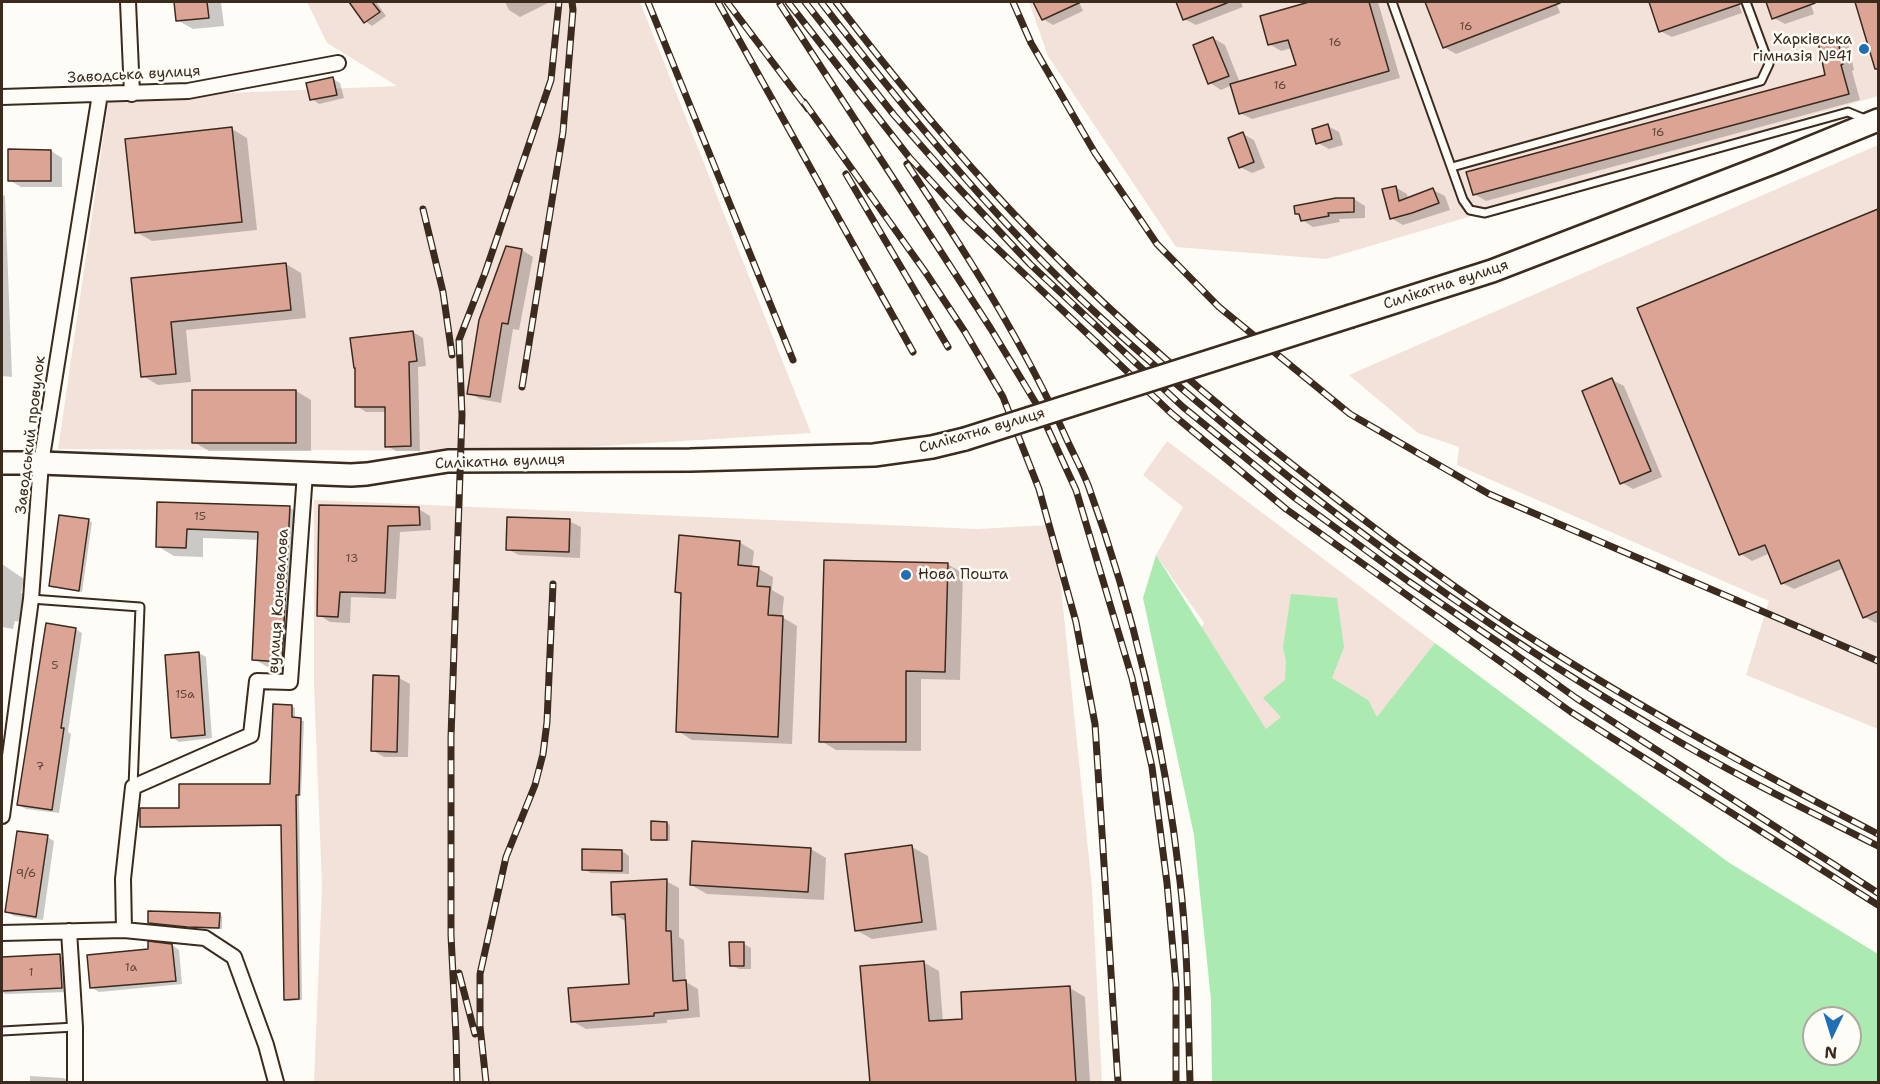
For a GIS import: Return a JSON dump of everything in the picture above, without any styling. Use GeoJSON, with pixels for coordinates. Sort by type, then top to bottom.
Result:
{"type":"FeatureCollection","features":[{"type":"Feature","properties":{"kind":"main road","name":"Силікатна вулиця"},"geometry":{"type":"LineString","coordinates":[[2,463],[367,474],[435,462],[473,460],[839,458],[906,452],[965,439],[1492,271],[1876,121]]}},
{"type":"Feature","properties":{"kind":"street"},"geometry":{"type":"LineString","coordinates":[[128,2],[132,94]]}},
{"type":"Feature","properties":{"kind":"street","name":"Заводська вулиця"},"geometry":{"type":"LineString","coordinates":[[2,97],[188,91],[338,63]]}},
{"type":"Feature","properties":{"kind":"street","name":"Заводський провулок"},"geometry":{"type":"LineString","coordinates":[[2,816],[31,599],[41,463],[100,94]]}},
{"type":"Feature","properties":{"kind":"street","name":"вулиця Коновалова"},"geometry":{"type":"LineString","coordinates":[[133,787],[251,735],[257,681],[290,682],[305,472]]}},
{"type":"Feature","properties":{"kind":"street"},"geometry":{"type":"LineString","coordinates":[[124,930],[123,879],[133,787]]}},
{"type":"Feature","properties":{"kind":"street"},"geometry":{"type":"LineString","coordinates":[[2,933],[124,930],[206,938],[234,957],[266,1045],[276,1083]]}},
{"type":"Feature","properties":{"kind":"street"},"geometry":{"type":"LineString","coordinates":[[69,932],[75,1027],[75,1083]]}},
{"type":"Feature","properties":{"kind":"lane"},"geometry":{"type":"LineString","coordinates":[[1392,2],[1463,200],[1470,210],[1485,213],[1848,112],[1876,121]]}},
{"type":"Feature","properties":{"kind":"lane"},"geometry":{"type":"LineString","coordinates":[[1452,167],[1761,81],[1769,64],[1746,2]]}},
{"type":"Feature","properties":{"kind":"lane"},"geometry":{"type":"LineString","coordinates":[[31,599],[140,607],[133,787]]}},
{"type":"Feature","properties":{"kind":"lane"},"geometry":{"type":"LineString","coordinates":[[2,1031],[75,1027]]}},
{"type":"Feature","properties":{"kind":"shaded area"},"geometry":{"type":"Polygon","coordinates":[[[307,2],[640,2],[811,433],[523,451],[58,449],[109,98],[397,86],[327,43],[307,2]]]}},
{"type":"Feature","properties":{"kind":"shaded area"},"geometry":{"type":"Polygon","coordinates":[[[1029,2],[1878,2],[1878,96],[1326,259],[1176,247],[1048,56],[1029,2]]]}},
{"type":"Feature","properties":{"kind":"shaded area"},"geometry":{"type":"Polygon","coordinates":[[[1878,145],[1878,729],[1746,675],[1769,601],[1457,465],[1459,447],[1418,433],[1349,375],[1878,145]]]}},
{"type":"Feature","properties":{"kind":"shaded area"},"geometry":{"type":"Polygon","coordinates":[[[1167,441],[1435,643],[1380,718],[1266,729],[1199,631],[1204,623],[1156,555],[1183,507],[1143,475],[1167,441]]]}},
{"type":"Feature","properties":{"kind":"shaded area"},"geometry":{"type":"Polygon","coordinates":[[[314,500],[977,529],[1049,525],[1058,558],[1092,888],[1102,1082],[314,1082],[322,886],[314,684],[314,500]]]}},
{"type":"Feature","properties":{"kind":"green space"},"geometry":{"type":"Polygon","coordinates":[[[1156,555],[1266,729],[1281,717],[1263,698],[1285,680],[1286,661],[1283,647],[1291,594],[1337,598],[1344,647],[1332,678],[1368,700],[1377,717],[1435,643],[1728,862],[1878,954],[1878,1082],[1212,1082],[1211,1000],[1194,835],[1143,598],[1156,555]]]}},
{"type":"Feature","properties":{"kind":"building"},"geometry":{"type":"Polygon","coordinates":[[[174,2],[207,2],[209,18],[176,21],[174,2]]]}},
{"type":"Feature","properties":{"kind":"building"},"geometry":{"type":"Polygon","coordinates":[[[349,2],[372,2],[380,12],[364,23],[349,2]]]}},
{"type":"Feature","properties":{"kind":"building"},"geometry":{"type":"Polygon","coordinates":[[[1033,2],[1081,2],[1042,20],[1033,2]]]}},
{"type":"Feature","properties":{"kind":"building"},"geometry":{"type":"Polygon","coordinates":[[[1176,2],[1227,2],[1227,3],[1183,20],[1176,2]]]}},
{"type":"Feature","properties":{"kind":"building"},"geometry":{"type":"Polygon","coordinates":[[[1309,2],[1369,2],[1389,71],[1239,114],[1230,84],[1296,65],[1288,40],[1268,45],[1260,16],[1309,2]]]}},
{"type":"Feature","properties":{"kind":"building"},"geometry":{"type":"Polygon","coordinates":[[[1425,2],[1560,2],[1560,3],[1443,48],[1425,2]]]}},
{"type":"Feature","properties":{"kind":"building"},"geometry":{"type":"Polygon","coordinates":[[[1649,2],[1740,2],[1740,4],[1659,32],[1649,2]]]}},
{"type":"Feature","properties":{"kind":"building"},"geometry":{"type":"Polygon","coordinates":[[[1766,2],[1815,2],[1815,3],[1772,19],[1766,2]]]}},
{"type":"Feature","properties":{"kind":"building"},"geometry":{"type":"Polygon","coordinates":[[[1855,2],[1878,2],[1878,69],[1875,69],[1855,2]]]}},
{"type":"Feature","properties":{"kind":"building"},"geometry":{"type":"Polygon","coordinates":[[[1213,37],[1229,76],[1208,84],[1193,45],[1213,37]]]}},
{"type":"Feature","properties":{"kind":"building"},"geometry":{"type":"Polygon","coordinates":[[[1837,37],[1843,64],[1841,65],[1849,94],[1473,195],[1466,172],[1825,75],[1818,42],[1837,37]]]}},
{"type":"Feature","properties":{"kind":"building"},"geometry":{"type":"Polygon","coordinates":[[[333,77],[337,95],[310,100],[306,83],[333,77]]]}},
{"type":"Feature","properties":{"kind":"building"},"geometry":{"type":"Polygon","coordinates":[[[1328,124],[1332,139],[1316,144],[1312,129],[1328,124]]]}},
{"type":"Feature","properties":{"kind":"building"},"geometry":{"type":"Polygon","coordinates":[[[232,127],[242,222],[135,233],[125,139],[232,127]]]}},
{"type":"Feature","properties":{"kind":"building"},"geometry":{"type":"Polygon","coordinates":[[[1243,132],[1254,162],[1239,168],[1228,138],[1243,132]]]}},
{"type":"Feature","properties":{"kind":"building"},"geometry":{"type":"Polygon","coordinates":[[[8,149],[51,150],[51,181],[8,181],[8,149]]]}},
{"type":"Feature","properties":{"kind":"building"},"geometry":{"type":"Polygon","coordinates":[[[1396,186],[1399,201],[1433,188],[1439,203],[1390,219],[1382,189],[1396,186]]]}},
{"type":"Feature","properties":{"kind":"building"},"geometry":{"type":"Polygon","coordinates":[[[1336,198],[1354,198],[1354,212],[1328,213],[1329,216],[1301,221],[1299,214],[1295,214],[1294,206],[1336,198]]]}},
{"type":"Feature","properties":{"kind":"building"},"geometry":{"type":"Polygon","coordinates":[[[1878,209],[1878,611],[1863,618],[1839,560],[1781,584],[1765,545],[1739,555],[1637,308],[1878,209]]]}},
{"type":"Feature","properties":{"kind":"building"},"geometry":{"type":"Polygon","coordinates":[[[506,246],[522,249],[508,324],[502,323],[490,397],[467,394],[479,320],[506,246]]]}},
{"type":"Feature","properties":{"kind":"building"},"geometry":{"type":"Polygon","coordinates":[[[286,263],[291,310],[171,322],[176,374],[141,377],[131,278],[286,263]]]}},
{"type":"Feature","properties":{"kind":"building"},"geometry":{"type":"Polygon","coordinates":[[[413,331],[417,361],[409,362],[411,446],[385,447],[385,407],[355,407],[355,368],[350,338],[413,331]]]}},
{"type":"Feature","properties":{"kind":"building"},"geometry":{"type":"Polygon","coordinates":[[[1612,378],[1651,471],[1620,484],[1582,391],[1612,378]]]}},
{"type":"Feature","properties":{"kind":"building"},"geometry":{"type":"Polygon","coordinates":[[[192,390],[296,390],[296,443],[192,443],[192,390]]]}},
{"type":"Feature","properties":{"kind":"building"},"geometry":{"type":"Polygon","coordinates":[[[157,502],[290,506],[282,662],[252,660],[258,532],[187,529],[186,548],[156,547],[157,502]]]}},
{"type":"Feature","properties":{"kind":"building"},"geometry":{"type":"Polygon","coordinates":[[[319,505],[419,507],[420,525],[388,526],[385,593],[340,592],[338,617],[317,616],[319,505]]]}},
{"type":"Feature","properties":{"kind":"building"},"geometry":{"type":"Polygon","coordinates":[[[59,515],[89,519],[79,591],[49,586],[59,515]]]}},
{"type":"Feature","properties":{"kind":"building"},"geometry":{"type":"Polygon","coordinates":[[[507,517],[570,519],[569,552],[506,550],[507,517]]]}},
{"type":"Feature","properties":{"kind":"building"},"geometry":{"type":"Polygon","coordinates":[[[679,535],[740,541],[738,565],[759,567],[757,586],[770,587],[768,615],[783,616],[778,737],[676,732],[681,593],[675,592],[679,535]]]}},
{"type":"Feature","properties":{"kind":"building"},"geometry":{"type":"Polygon","coordinates":[[[824,560],[948,563],[945,672],[906,671],[906,742],[819,742],[824,560]]]}},
{"type":"Feature","properties":{"kind":"building"},"geometry":{"type":"Polygon","coordinates":[[[46,623],[76,628],[52,810],[17,805],[46,623]]]}},
{"type":"Feature","properties":{"kind":"building"},"geometry":{"type":"Polygon","coordinates":[[[199,652],[205,735],[171,738],[165,655],[199,652]]]}},
{"type":"Feature","properties":{"kind":"building"},"geometry":{"type":"Polygon","coordinates":[[[373,675],[399,676],[397,752],[371,751],[373,675]]]}},
{"type":"Feature","properties":{"kind":"building"},"geometry":{"type":"Polygon","coordinates":[[[273,704],[292,705],[292,717],[301,718],[299,795],[296,795],[299,999],[284,1000],[281,825],[140,827],[140,808],[179,808],[179,784],[270,784],[273,704]]]}},
{"type":"Feature","properties":{"kind":"building"},"geometry":{"type":"Polygon","coordinates":[[[651,821],[667,822],[667,840],[651,840],[651,821]]]}},
{"type":"Feature","properties":{"kind":"building"},"geometry":{"type":"Polygon","coordinates":[[[17,831],[48,835],[36,917],[5,912],[17,831]]]}},
{"type":"Feature","properties":{"kind":"building"},"geometry":{"type":"Polygon","coordinates":[[[692,841],[811,848],[808,892],[690,885],[692,841]]]}},
{"type":"Feature","properties":{"kind":"building"},"geometry":{"type":"Polygon","coordinates":[[[912,845],[922,922],[855,931],[845,854],[912,845]]]}},
{"type":"Feature","properties":{"kind":"building"},"geometry":{"type":"Polygon","coordinates":[[[582,849],[622,850],[622,871],[582,870],[582,849]]]}},
{"type":"Feature","properties":{"kind":"building"},"geometry":{"type":"Polygon","coordinates":[[[667,879],[666,931],[671,931],[673,981],[686,980],[688,1010],[654,1013],[654,1016],[571,1022],[568,988],[629,984],[625,914],[612,915],[611,882],[667,879]]]}},
{"type":"Feature","properties":{"kind":"building"},"geometry":{"type":"Polygon","coordinates":[[[148,911],[220,913],[219,928],[148,923],[148,911]]]}},
{"type":"Feature","properties":{"kind":"building"},"geometry":{"type":"Polygon","coordinates":[[[148,941],[172,944],[176,981],[90,988],[87,955],[148,949],[148,941]]]}},
{"type":"Feature","properties":{"kind":"building"},"geometry":{"type":"Polygon","coordinates":[[[729,942],[744,942],[744,966],[730,966],[729,942]]]}},
{"type":"Feature","properties":{"kind":"building"},"geometry":{"type":"Polygon","coordinates":[[[60,954],[62,988],[2,991],[2,957],[60,954]]]}},
{"type":"Feature","properties":{"kind":"building"},"geometry":{"type":"Polygon","coordinates":[[[924,961],[929,1021],[962,1019],[961,992],[1070,986],[1076,1083],[870,1083],[860,966],[924,961]]]}},
{"type":"Feature","properties":{"kind":"railway"},"geometry":{"type":"LineString","coordinates":[[457,1082],[451,935],[451,737],[462,415],[459,340],[485,273],[551,80],[559,2]]}},
{"type":"Feature","properties":{"kind":"railway"},"geometry":{"type":"LineString","coordinates":[[522,387],[563,132],[572,2]]}},
{"type":"Feature","properties":{"kind":"railway"},"geometry":{"type":"LineString","coordinates":[[648,2],[793,360]]}},
{"type":"Feature","properties":{"kind":"railway"},"geometry":{"type":"LineString","coordinates":[[718,2],[913,352]]}},
{"type":"Feature","properties":{"kind":"railway"},"geometry":{"type":"LineString","coordinates":[[727,2],[808,109]]}},
{"type":"Feature","properties":{"kind":"railway"},"geometry":{"type":"LineString","coordinates":[[788,2],[909,157],[964,217],[1171,413],[1286,509],[1571,712],[1878,905]]}},
{"type":"Feature","properties":{"kind":"railway"},"geometry":{"type":"LineString","coordinates":[[805,2],[894,115],[955,184],[1030,264],[1183,407],[1295,498],[1408,581],[1576,698],[1878,893]]}},
{"type":"Feature","properties":{"kind":"railway"},"geometry":{"type":"LineString","coordinates":[[821,2],[935,143],[1026,245],[1146,358],[1289,477],[1446,594],[1554,666],[1718,764],[1878,846]]}},
{"type":"Feature","properties":{"kind":"railway"},"geometry":{"type":"LineString","coordinates":[[836,2],[945,137],[1045,246],[1140,336],[1274,450],[1422,563],[1558,655],[1693,735],[1878,834]]}},
{"type":"Feature","properties":{"kind":"railway"},"geometry":{"type":"LineString","coordinates":[[1013,2],[1031,43],[1095,153],[1157,244],[1219,307],[1350,414],[1489,494],[1878,661]]}},
{"type":"Feature","properties":{"kind":"railway"},"geometry":{"type":"LineString","coordinates":[[780,4],[991,329],[1037,405],[1076,490],[1132,678],[1152,767],[1167,883],[1176,984],[1176,1082]]}},
{"type":"Feature","properties":{"kind":"railway"},"geometry":{"type":"LineString","coordinates":[[804,102],[926,273],[965,332],[1003,397],[1039,489],[1076,622],[1095,724],[1118,1082]]}},
{"type":"Feature","properties":{"kind":"railway"},"geometry":{"type":"LineString","coordinates":[[907,164],[972,265],[1032,368],[1088,485],[1120,581],[1146,680],[1174,831],[1185,931],[1190,1082]]}},
{"type":"Feature","properties":{"kind":"railway"},"geometry":{"type":"LineString","coordinates":[[846,174],[948,347]]}},
{"type":"Feature","properties":{"kind":"railway"},"geometry":{"type":"LineString","coordinates":[[423,209],[443,292],[452,355]]}},
{"type":"Feature","properties":{"kind":"railway"},"geometry":{"type":"LineString","coordinates":[[486,1082],[480,1026],[480,974],[506,857],[535,785],[543,754],[547,722],[553,584]]}},
{"type":"Feature","properties":{"kind":"railway"},"geometry":{"type":"LineString","coordinates":[[459,973],[475,1034]]}},
{"type":"Feature","properties":{"kind":"place","name":"Харківська гімназія №41"},"geometry":{"type":"Point","coordinates":[1864,49]}},
{"type":"Feature","properties":{"kind":"place","name":"Нова Пошта"},"geometry":{"type":"Point","coordinates":[906,575]}}]}
